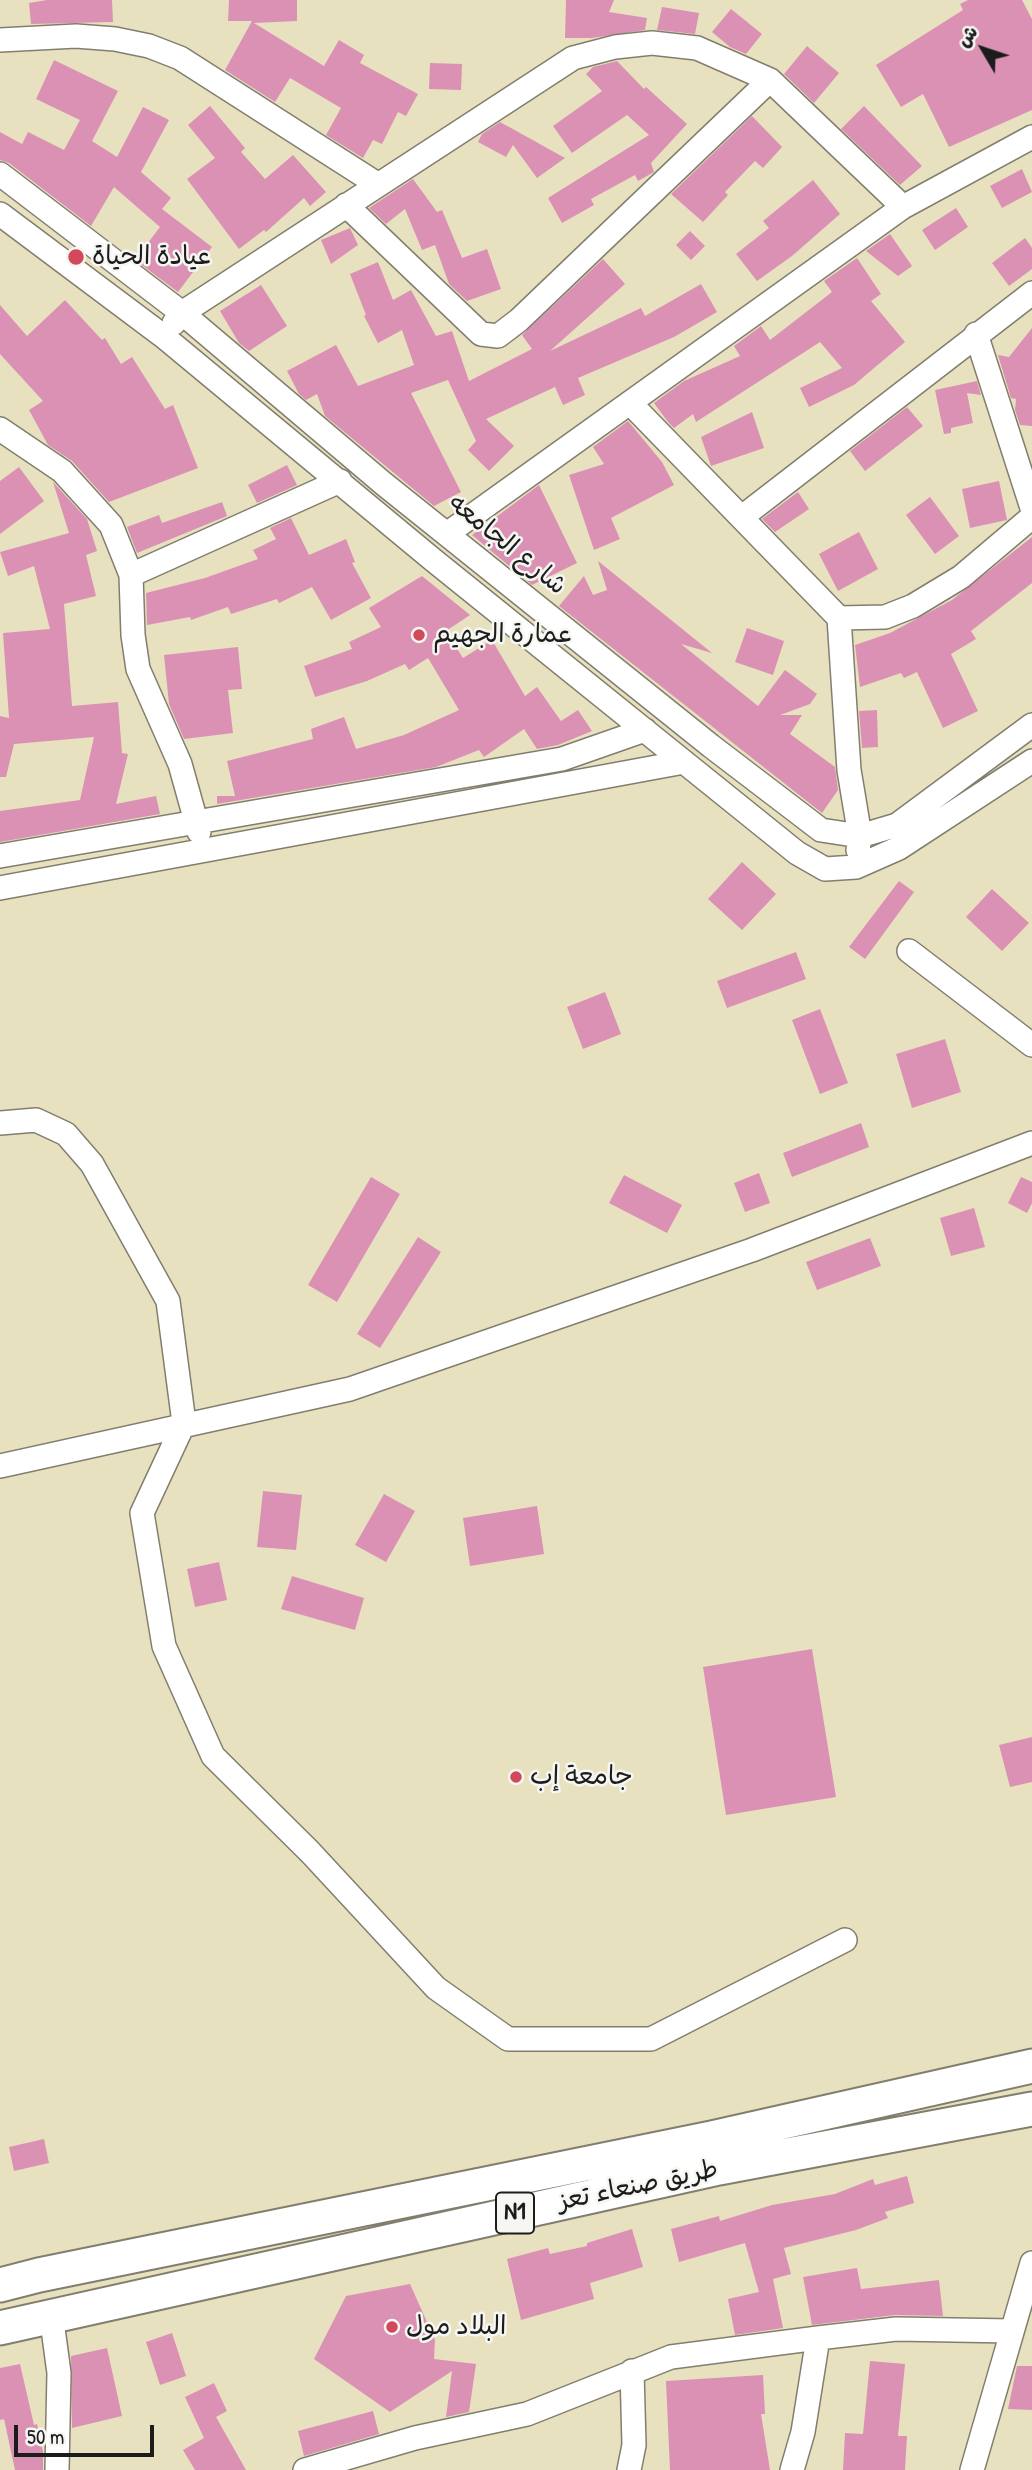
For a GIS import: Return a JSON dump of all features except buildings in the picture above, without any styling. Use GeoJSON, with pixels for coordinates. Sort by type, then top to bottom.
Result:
{"type":"FeatureCollection","features":[{"type":"Feature","properties":{"kind":"highway","name":"طريق صنعاء تعز"},"geometry":{"type":"LineString","coordinates":[[0,2285],[52,2272],[712,2137],[1032,2066]]}},
{"type":"Feature","properties":{"kind":"highway","name":"طريق صنعاء تعز"},"geometry":{"type":"LineString","coordinates":[[0,2328],[51,2314],[719,2168],[1032,2109]]}},
{"type":"Feature","properties":{"kind":"street"},"geometry":{"type":"LineString","coordinates":[[0,40],[76,36],[115,39],[149,46],[180,58],[377,184]]}},
{"type":"Feature","properties":{"kind":"street"},"geometry":{"type":"LineString","coordinates":[[163,336],[182,313],[573,58],[615,47],[652,43],[698,48],[770,80],[903,207]]}},
{"type":"Feature","properties":{"kind":"street"},"geometry":{"type":"LineString","coordinates":[[346,205],[481,334],[498,336],[519,320],[770,80]]}},
{"type":"Feature","properties":{"kind":"street"},"geometry":{"type":"LineString","coordinates":[[448,533],[903,207],[1032,137]]}},
{"type":"Feature","properties":{"kind":"street","name":"شارع الجامعه"},"geometry":{"type":"LineString","coordinates":[[0,174],[182,313],[711,746],[821,830],[860,836],[897,825],[1032,725]]}},
{"type":"Feature","properties":{"kind":"street"},"geometry":{"type":"LineString","coordinates":[[0,214],[163,336],[797,853],[825,869],[856,867],[899,848],[1032,761]]}},
{"type":"Feature","properties":{"kind":"street"},"geometry":{"type":"LineString","coordinates":[[742,517],[1032,293]]}},
{"type":"Feature","properties":{"kind":"street"},"geometry":{"type":"LineString","coordinates":[[976,334],[1032,508]]}},
{"type":"Feature","properties":{"kind":"street"},"geometry":{"type":"LineString","coordinates":[[630,403],[839,618],[849,770],[860,836],[856,867]]}},
{"type":"Feature","properties":{"kind":"street"},"geometry":{"type":"LineString","coordinates":[[0,429],[62,471],[89,497],[111,525],[131,575],[133,635],[138,669],[180,764],[194,820],[208,850]]}},
{"type":"Feature","properties":{"kind":"street"},"geometry":{"type":"LineString","coordinates":[[131,575],[340,481]]}},
{"type":"Feature","properties":{"kind":"street"},"geometry":{"type":"LineString","coordinates":[[839,618],[885,617],[914,606],[961,577],[1032,517]]}},
{"type":"Feature","properties":{"kind":"street"},"geometry":{"type":"LineString","coordinates":[[0,856],[194,820],[562,759],[645,730]]}},
{"type":"Feature","properties":{"kind":"street"},"geometry":{"type":"LineString","coordinates":[[0,888],[684,762]]}},
{"type":"Feature","properties":{"kind":"street"},"geometry":{"type":"LineString","coordinates":[[909,951],[1032,1045]]}},
{"type":"Feature","properties":{"kind":"street"},"geometry":{"type":"LineString","coordinates":[[0,1123],[36,1120],[66,1134],[92,1164],[168,1301],[184,1423],[142,1513],[164,1646],[213,1756],[310,1852],[436,1988],[508,2039],[651,2039],[845,1940]]}},
{"type":"Feature","properties":{"kind":"street"},"geometry":{"type":"LineString","coordinates":[[0,1466],[184,1423],[350,1389],[752,1250],[1032,1143]]}},
{"type":"Feature","properties":{"kind":"street"},"geometry":{"type":"LineString","coordinates":[[972,2470],[1032,2263]]}},
{"type":"Feature","properties":{"kind":"street"},"geometry":{"type":"LineString","coordinates":[[51,2314],[59,2373],[57,2470]]}},
{"type":"Feature","properties":{"kind":"street"},"geometry":{"type":"LineString","coordinates":[[305,2470],[415,2438],[527,2414],[671,2357],[896,2329],[1012,2331]]}},
{"type":"Feature","properties":{"kind":"street"},"geometry":{"type":"LineString","coordinates":[[793,2470],[803,2432],[818,2338]]}},
{"type":"Feature","properties":{"kind":"street"},"geometry":{"type":"LineString","coordinates":[[629,2470],[634,2445],[632,2371]]}},
{"type":"Feature","properties":{"kind":"place","name":"عيادة الحياة"},"geometry":{"type":"Point","coordinates":[76,257]}},
{"type":"Feature","properties":{"kind":"place","name":"عمارة الجهيم"},"geometry":{"type":"Point","coordinates":[419,635]}},
{"type":"Feature","properties":{"kind":"place","name":"جامعة إب"},"geometry":{"type":"Point","coordinates":[516,1777]}},
{"type":"Feature","properties":{"kind":"place","name":"البلاد مول"},"geometry":{"type":"Point","coordinates":[392,2327]}}]}
